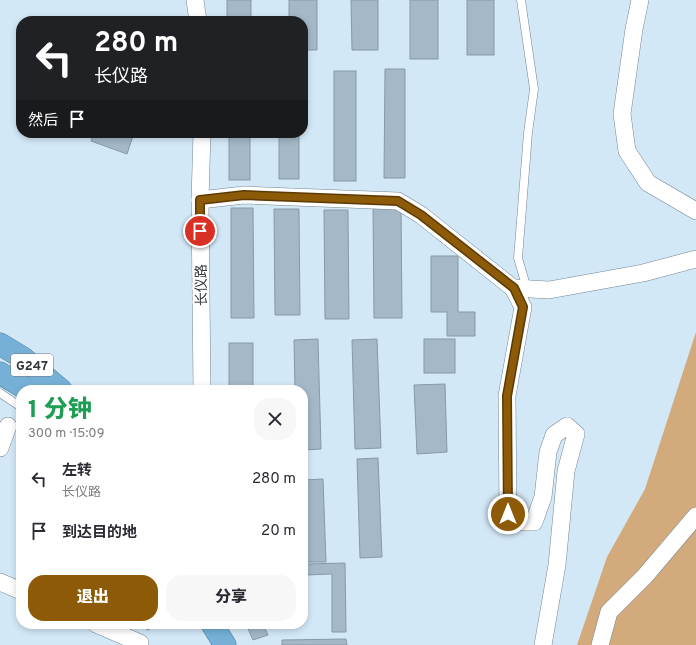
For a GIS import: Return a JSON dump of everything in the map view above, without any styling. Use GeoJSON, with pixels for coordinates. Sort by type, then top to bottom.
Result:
{"type":"FeatureCollection","features":[{"type":"Feature","properties":{"kind":"highway","name":"G247"},"geometry":{"type":"LineString","coordinates":[[0,344],[23,358],[55,385]]}},
{"type":"Feature","properties":{"kind":"highway","name":"G247"},"geometry":{"type":"LineString","coordinates":[[0,373],[20,385]]}},
{"type":"Feature","properties":{"kind":"highway"},"geometry":{"type":"LineString","coordinates":[[207,629],[213,645]]}},
{"type":"Feature","properties":{"kind":"highway"},"geometry":{"type":"LineString","coordinates":[[215,629],[225,645]]}},
{"type":"Feature","properties":{"kind":"street"},"geometry":{"type":"LineString","coordinates":[[195,0],[197,16]]}},
{"type":"Feature","properties":{"kind":"street"},"geometry":{"type":"LineString","coordinates":[[640,0],[634,29],[622,114],[627,151],[648,184],[696,211]]}},
{"type":"Feature","properties":{"kind":"street","name":"长仪路"},"geometry":{"type":"LineString","coordinates":[[202,138],[200,200],[202,385]]}},
{"type":"Feature","properties":{"kind":"street"},"geometry":{"type":"LineString","coordinates":[[200,200],[244,195],[398,201],[421,215],[520,289],[549,290],[643,273],[696,259]]}},
{"type":"Feature","properties":{"kind":"street"},"geometry":{"type":"LineString","coordinates":[[520,289],[523,307],[507,396],[508,514],[521,522],[534,522],[543,497],[548,452],[554,435],[568,426],[576,434],[566,471],[557,565],[543,645]]}},
{"type":"Feature","properties":{"kind":"street"},"geometry":{"type":"LineString","coordinates":[[0,448],[8,426]]}},
{"type":"Feature","properties":{"kind":"street"},"geometry":{"type":"LineString","coordinates":[[600,645],[609,612],[646,576],[696,516]]}},
{"type":"Feature","properties":{"kind":"street"},"geometry":{"type":"LineString","coordinates":[[0,582],[16,589]]}},
{"type":"Feature","properties":{"kind":"street"},"geometry":{"type":"LineString","coordinates":[[108,629],[140,643]]}},
{"type":"Feature","properties":{"kind":"lane"},"geometry":{"type":"LineString","coordinates":[[520,289],[518,258],[528,133],[534,89],[521,0]]}},
{"type":"Feature","properties":{"kind":"lane"},"geometry":{"type":"LineString","coordinates":[[0,393],[16,404]]}},
{"type":"Feature","properties":{"kind":"shaded area"},"geometry":{"type":"Polygon","coordinates":[[[696,332],[696,645],[577,645],[607,557],[645,489],[696,332]]]}},
{"type":"Feature","properties":{"kind":"building"},"geometry":{"type":"Polygon","coordinates":[[[227,0],[251,0],[251,16],[227,16],[227,0]]]}},
{"type":"Feature","properties":{"kind":"building"},"geometry":{"type":"Polygon","coordinates":[[[289,0],[317,0],[317,50],[308,50],[308,16],[289,16],[289,0]]]}},
{"type":"Feature","properties":{"kind":"building"},"geometry":{"type":"Polygon","coordinates":[[[351,0],[378,0],[378,50],[352,50],[351,0]]]}},
{"type":"Feature","properties":{"kind":"building"},"geometry":{"type":"Polygon","coordinates":[[[410,0],[438,0],[438,59],[410,59],[410,0]]]}},
{"type":"Feature","properties":{"kind":"building"},"geometry":{"type":"Polygon","coordinates":[[[467,0],[494,0],[494,55],[467,55],[467,0]]]}},
{"type":"Feature","properties":{"kind":"building"},"geometry":{"type":"Polygon","coordinates":[[[385,69],[405,69],[405,178],[384,178],[385,69]]]}},
{"type":"Feature","properties":{"kind":"building"},"geometry":{"type":"Polygon","coordinates":[[[334,71],[356,71],[356,181],[334,181],[334,71]]]}},
{"type":"Feature","properties":{"kind":"building"},"geometry":{"type":"Polygon","coordinates":[[[92,138],[132,138],[127,154],[91,141],[92,138]]]}},
{"type":"Feature","properties":{"kind":"building"},"geometry":{"type":"Polygon","coordinates":[[[229,138],[250,138],[250,180],[229,180],[229,138]]]}},
{"type":"Feature","properties":{"kind":"building"},"geometry":{"type":"Polygon","coordinates":[[[279,138],[299,138],[299,179],[279,179],[279,138]]]}},
{"type":"Feature","properties":{"kind":"building"},"geometry":{"type":"Polygon","coordinates":[[[373,205],[401,205],[402,318],[374,318],[373,205]]]}},
{"type":"Feature","properties":{"kind":"building"},"geometry":{"type":"Polygon","coordinates":[[[231,208],[253,208],[254,318],[231,318],[231,208]]]}},
{"type":"Feature","properties":{"kind":"building"},"geometry":{"type":"Polygon","coordinates":[[[274,209],[299,209],[300,315],[275,315],[274,209]]]}},
{"type":"Feature","properties":{"kind":"building"},"geometry":{"type":"Polygon","coordinates":[[[324,210],[348,210],[349,319],[325,319],[324,210]]]}},
{"type":"Feature","properties":{"kind":"building"},"geometry":{"type":"Polygon","coordinates":[[[431,256],[458,256],[458,312],[475,312],[475,336],[447,336],[447,312],[431,312],[431,256]]]}},
{"type":"Feature","properties":{"kind":"building"},"geometry":{"type":"Polygon","coordinates":[[[318,339],[321,449],[308,450],[308,385],[295,385],[294,340],[318,339]]]}},
{"type":"Feature","properties":{"kind":"building"},"geometry":{"type":"Polygon","coordinates":[[[377,339],[381,448],[355,449],[352,340],[377,339]]]}},
{"type":"Feature","properties":{"kind":"building"},"geometry":{"type":"Polygon","coordinates":[[[424,339],[455,339],[455,373],[424,373],[424,339]]]}},
{"type":"Feature","properties":{"kind":"building"},"geometry":{"type":"Polygon","coordinates":[[[229,343],[253,343],[253,385],[229,385],[229,343]]]}},
{"type":"Feature","properties":{"kind":"building"},"geometry":{"type":"Polygon","coordinates":[[[445,384],[447,452],[417,454],[414,385],[445,384]]]}},
{"type":"Feature","properties":{"kind":"building"},"geometry":{"type":"Polygon","coordinates":[[[378,458],[382,557],[360,558],[357,459],[378,458]]]}},
{"type":"Feature","properties":{"kind":"building"},"geometry":{"type":"Polygon","coordinates":[[[323,479],[326,562],[308,562],[308,480],[323,479]]]}},
{"type":"Feature","properties":{"kind":"building"},"geometry":{"type":"Polygon","coordinates":[[[345,563],[346,632],[332,632],[332,574],[308,575],[308,564],[345,563]]]}},
{"type":"Feature","properties":{"kind":"building"},"geometry":{"type":"Polygon","coordinates":[[[248,629],[265,629],[268,635],[253,640],[248,629]]]}},
{"type":"Feature","properties":{"kind":"building"},"geometry":{"type":"Polygon","coordinates":[[[346,639],[347,645],[282,645],[282,640],[346,639]]]}},
{"type":"Feature","properties":{"kind":"route"},"geometry":{"type":"LineString","coordinates":[[200,231],[200,200],[244,195],[398,201],[421,215],[514,288],[523,307],[507,396],[509,477],[508,514]]}}]}
